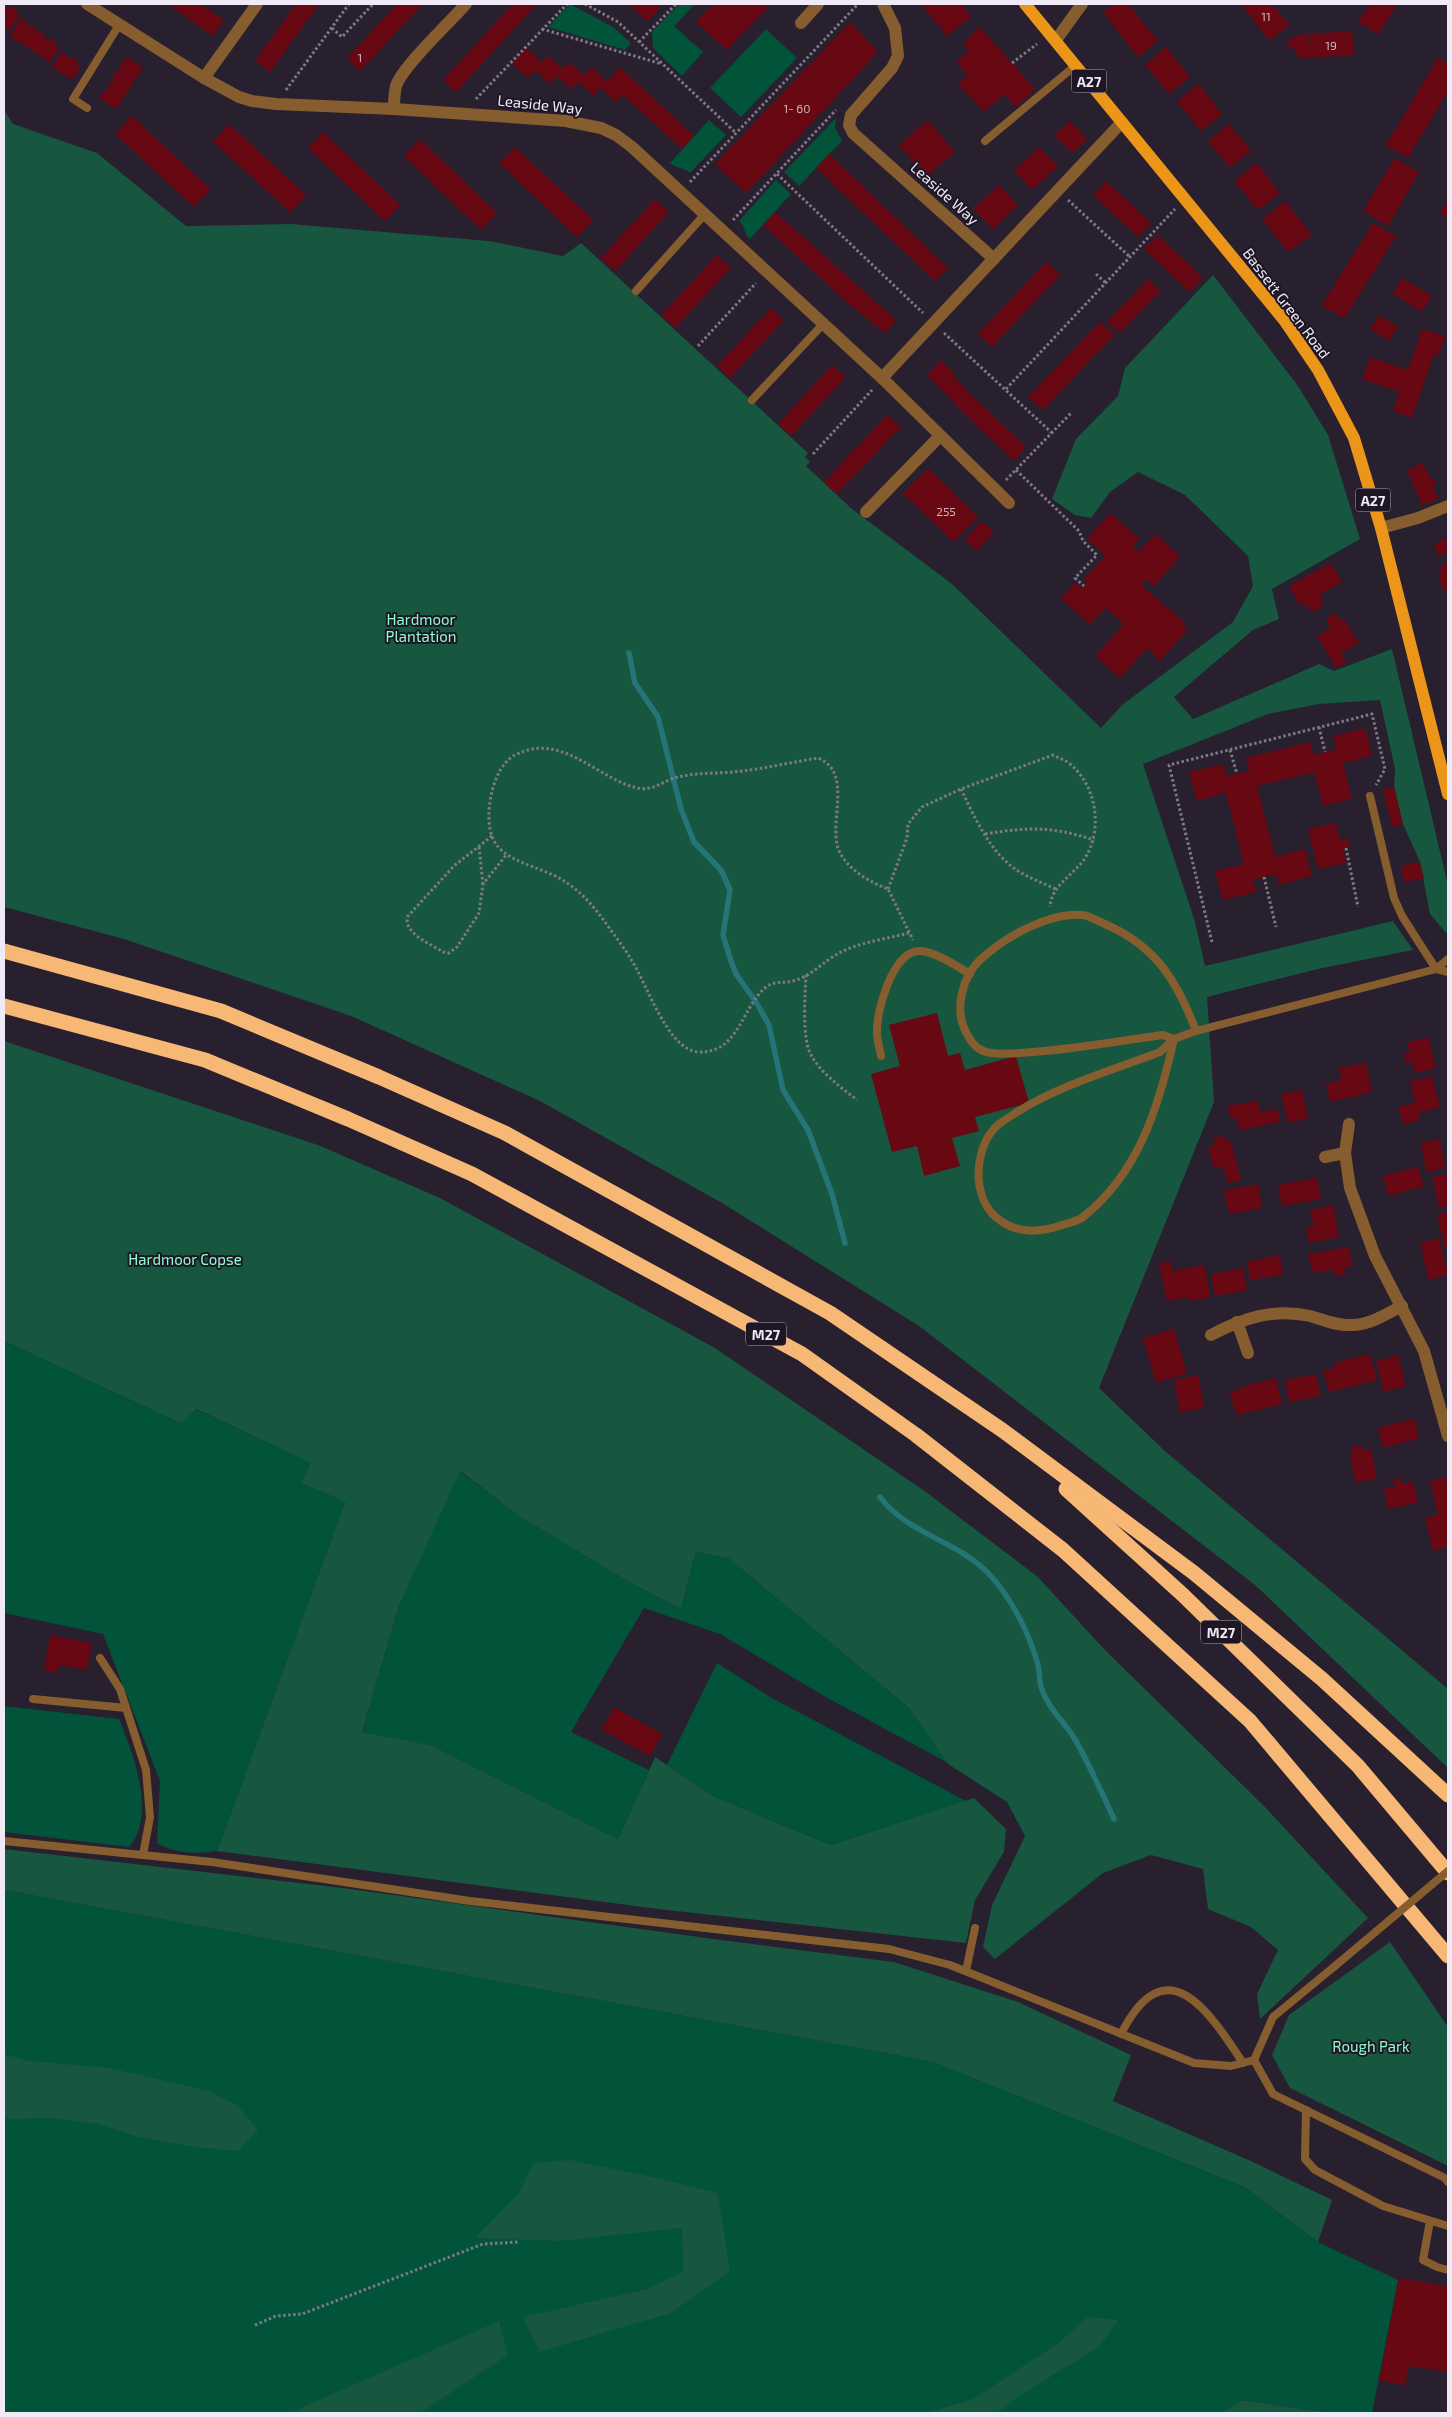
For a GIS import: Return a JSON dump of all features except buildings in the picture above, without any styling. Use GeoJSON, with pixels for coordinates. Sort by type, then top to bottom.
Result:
{"type":"FeatureCollection","features":[{"type":"Feature","properties":{"kind":"highway","name":"M27"},"geometry":{"type":"LineString","coordinates":[[4,951],[221,1011],[379,1077],[504,1133],[830,1313],[1002,1430],[1183,1595],[1358,1766],[1448,1872]]}},
{"type":"Feature","properties":{"kind":"highway","name":"M27"},"geometry":{"type":"LineString","coordinates":[[4,1006],[205,1060],[348,1119],[472,1174],[802,1354],[916,1435],[1063,1550],[1250,1721],[1448,1956]]}},
{"type":"Feature","properties":{"kind":"highway"},"geometry":{"type":"LineString","coordinates":[[1002,1430],[1194,1573],[1322,1679],[1448,1795]]}},
{"type":"Feature","properties":{"kind":"main road","name":"Bassett Green Road"},"geometry":{"type":"LineString","coordinates":[[1025,4],[1284,320],[1318,370],[1354,438],[1382,528],[1448,791]]}},
{"type":"Feature","properties":{"kind":"street","name":"Leaside Way"},"geometry":{"type":"LineString","coordinates":[[87,4],[204,78],[239,97],[276,104],[394,109],[566,121],[601,128],[616,135],[632,147],[723,230],[882,378],[1009,503]]}},
{"type":"Feature","properties":{"kind":"street"},"geometry":{"type":"LineString","coordinates":[[204,78],[258,4]]}},
{"type":"Feature","properties":{"kind":"street"},"geometry":{"type":"LineString","coordinates":[[394,109],[394,96],[397,85],[405,72],[466,4]]}},
{"type":"Feature","properties":{"kind":"street"},"geometry":{"type":"LineString","coordinates":[[801,23],[818,4]]}},
{"type":"Feature","properties":{"kind":"street","name":"Leaside Way"},"geometry":{"type":"LineString","coordinates":[[883,4],[895,28],[898,56],[892,68],[851,114],[849,125],[853,133],[994,259]]}},
{"type":"Feature","properties":{"kind":"street"},"geometry":{"type":"LineString","coordinates":[[1053,37],[1082,4]]}},
{"type":"Feature","properties":{"kind":"street"},"geometry":{"type":"LineString","coordinates":[[882,378],[1122,122]]}},
{"type":"Feature","properties":{"kind":"street"},"geometry":{"type":"LineString","coordinates":[[866,512],[940,436]]}},
{"type":"Feature","properties":{"kind":"street"},"geometry":{"type":"LineString","coordinates":[[1382,528],[1418,518],[1448,506]]}},
{"type":"Feature","properties":{"kind":"street"},"geometry":{"type":"LineString","coordinates":[[1349,1124],[1344,1153],[1350,1188],[1375,1256],[1424,1351],[1448,1436]]}},
{"type":"Feature","properties":{"kind":"street"},"geometry":{"type":"LineString","coordinates":[[1324,1157],[1344,1153]]}},
{"type":"Feature","properties":{"kind":"street"},"geometry":{"type":"LineString","coordinates":[[1211,1335],[1237,1322],[1265,1314],[1292,1313],[1350,1325],[1374,1320],[1402,1306]]}},
{"type":"Feature","properties":{"kind":"street"},"geometry":{"type":"LineString","coordinates":[[1237,1322],[1248,1352]]}},
{"type":"Feature","properties":{"kind":"lane"},"geometry":{"type":"LineString","coordinates":[[87,108],[73,99],[119,25]]}},
{"type":"Feature","properties":{"kind":"lane"},"geometry":{"type":"LineString","coordinates":[[985,141],[1076,65]]}},
{"type":"Feature","properties":{"kind":"lane"},"geometry":{"type":"LineString","coordinates":[[636,291],[705,214]]}},
{"type":"Feature","properties":{"kind":"lane"},"geometry":{"type":"LineString","coordinates":[[752,400],[823,324]]}},
{"type":"Feature","properties":{"kind":"lane"},"geometry":{"type":"LineString","coordinates":[[1370,796],[1394,898],[1402,916],[1436,969],[1448,972]]}},
{"type":"Feature","properties":{"kind":"lane"},"geometry":{"type":"LineString","coordinates":[[1174,1039],[1163,1035],[1014,1054],[984,1052],[972,1043],[963,1028],[959,1012],[961,993],[970,974],[980,960],[1026,929],[1050,918],[1084,915],[1116,929],[1146,948],[1165,969],[1183,997],[1196,1031]]}},
{"type":"Feature","properties":{"kind":"lane"},"geometry":{"type":"LineString","coordinates":[[881,1056],[877,1033],[889,980],[909,954],[920,951],[931,953],[970,974]]}},
{"type":"Feature","properties":{"kind":"lane"},"geometry":{"type":"LineString","coordinates":[[1174,1039],[1163,1087],[1146,1135],[1134,1159],[1108,1192],[1082,1218],[1046,1231],[1025,1231],[1000,1221],[984,1202],[978,1176],[980,1151],[994,1129],[1022,1109],[1052,1093],[1160,1052],[1174,1039],[1196,1031],[1436,969],[1448,959]]}},
{"type":"Feature","properties":{"kind":"lane"},"geometry":{"type":"LineString","coordinates":[[100,1658],[120,1690],[146,1770],[150,1817],[143,1855]]}},
{"type":"Feature","properties":{"kind":"lane"},"geometry":{"type":"LineString","coordinates":[[32,1699],[126,1708]]}},
{"type":"Feature","properties":{"kind":"lane"},"geometry":{"type":"LineString","coordinates":[[4,1841],[212,1862],[470,1901],[889,1948],[966,1971],[1194,2063],[1231,2066],[1254,2060]]}},
{"type":"Feature","properties":{"kind":"lane"},"geometry":{"type":"LineString","coordinates":[[1254,2060],[1273,2017],[1448,1872]]}},
{"type":"Feature","properties":{"kind":"lane"},"geometry":{"type":"LineString","coordinates":[[966,1971],[975,1928]]}},
{"type":"Feature","properties":{"kind":"lane"},"geometry":{"type":"LineString","coordinates":[[1121,2034],[1136,2009],[1154,1992],[1168,1988],[1187,1996],[1209,2013],[1243,2063]]}},
{"type":"Feature","properties":{"kind":"lane"},"geometry":{"type":"LineString","coordinates":[[1254,2060],[1274,2094],[1445,2178],[1448,2182]]}},
{"type":"Feature","properties":{"kind":"lane"},"geometry":{"type":"LineString","coordinates":[[1306,2110],[1305,2159],[1315,2170],[1383,2206],[1448,2226]]}},
{"type":"Feature","properties":{"kind":"lane"},"geometry":{"type":"LineString","coordinates":[[1430,2221],[1424,2260],[1448,2270]]}},
{"type":"Feature","properties":{"kind":"path"},"geometry":{"type":"LineString","coordinates":[[276,104],[349,4]]}},
{"type":"Feature","properties":{"kind":"path"},"geometry":{"type":"LineString","coordinates":[[332,28],[342,37],[373,4]]}},
{"type":"Feature","properties":{"kind":"path"},"geometry":{"type":"LineString","coordinates":[[462,114],[566,4]]}},
{"type":"Feature","properties":{"kind":"path"},"geometry":{"type":"LineString","coordinates":[[585,4],[618,22],[735,132]]}},
{"type":"Feature","properties":{"kind":"path"},"geometry":{"type":"LineString","coordinates":[[640,42],[676,4]]}},
{"type":"Feature","properties":{"kind":"path"},"geometry":{"type":"LineString","coordinates":[[680,192],[858,4]]}},
{"type":"Feature","properties":{"kind":"path"},"geometry":{"type":"LineString","coordinates":[[542,29],[663,64]]}},
{"type":"Feature","properties":{"kind":"path"},"geometry":{"type":"LineString","coordinates":[[1012,63],[1053,37]]}},
{"type":"Feature","properties":{"kind":"path"},"geometry":{"type":"LineString","coordinates":[[723,230],[838,109]]}},
{"type":"Feature","properties":{"kind":"path"},"geometry":{"type":"LineString","coordinates":[[777,174],[1052,433]]}},
{"type":"Feature","properties":{"kind":"path"},"geometry":{"type":"LineString","coordinates":[[1057,191],[1130,257]]}},
{"type":"Feature","properties":{"kind":"path"},"geometry":{"type":"LineString","coordinates":[[1006,389],[1167,217]]}},
{"type":"Feature","properties":{"kind":"path"},"geometry":{"type":"LineString","coordinates":[[698,346],[767,271]]}},
{"type":"Feature","properties":{"kind":"path"},"geometry":{"type":"LineString","coordinates":[[1096,274],[1106,283]]}},
{"type":"Feature","properties":{"kind":"path"},"geometry":{"type":"LineString","coordinates":[[813,454],[882,378]]}},
{"type":"Feature","properties":{"kind":"path"},"geometry":{"type":"LineString","coordinates":[[996,491],[1072,412]]}},
{"type":"Feature","properties":{"kind":"path"},"geometry":{"type":"LineString","coordinates":[[1016,470],[1079,531],[1083,541],[1096,555],[1075,578],[1084,586]]}},
{"type":"Feature","properties":{"kind":"path"},"geometry":{"type":"LineString","coordinates":[[1212,942],[1169,766],[1372,714],[1385,769],[1370,796]]}},
{"type":"Feature","properties":{"kind":"path"},"geometry":{"type":"LineString","coordinates":[[1319,727],[1325,752]]}},
{"type":"Feature","properties":{"kind":"path"},"geometry":{"type":"LineString","coordinates":[[909,933],[856,945],[839,953],[793,982],[779,982],[767,986],[759,994],[736,1033],[724,1046],[702,1052],[692,1051],[684,1046],[671,1032],[634,963],[602,918],[585,898],[557,877],[507,854],[497,846],[492,836],[490,801],[499,772],[515,755],[545,748],[566,753],[640,789],[650,789],[665,781],[681,776],[743,771],[818,758],[826,761],[833,768],[837,785],[838,847],[855,870],[875,884],[888,889],[909,933],[920,951]]}},
{"type":"Feature","properties":{"kind":"path"},"geometry":{"type":"LineString","coordinates":[[1230,750],[1237,774]]}},
{"type":"Feature","properties":{"kind":"path"},"geometry":{"type":"LineString","coordinates":[[888,889],[907,838],[908,824],[913,816],[928,804],[961,789],[1053,755],[1070,764],[1082,778],[1090,795],[1097,818],[1094,840],[1085,859],[1056,889],[1051,902],[1050,918]]}},
{"type":"Feature","properties":{"kind":"path"},"geometry":{"type":"LineString","coordinates":[[961,789],[985,834],[1013,867],[1056,889]]}},
{"type":"Feature","properties":{"kind":"path"},"geometry":{"type":"LineString","coordinates":[[985,834],[1021,828],[1044,828],[1067,831],[1094,840]]}},
{"type":"Feature","properties":{"kind":"path"},"geometry":{"type":"LineString","coordinates":[[479,847],[483,884],[479,913],[457,948],[448,953],[443,952],[409,930],[406,922],[408,916],[455,866],[492,836]]}},
{"type":"Feature","properties":{"kind":"path"},"geometry":{"type":"LineString","coordinates":[[1346,848],[1358,907]]}},
{"type":"Feature","properties":{"kind":"path"},"geometry":{"type":"LineString","coordinates":[[483,884],[507,854]]}},
{"type":"Feature","properties":{"kind":"path"},"geometry":{"type":"LineString","coordinates":[[1264,877],[1276,926]]}},
{"type":"Feature","properties":{"kind":"path"},"geometry":{"type":"LineString","coordinates":[[806,975],[805,1022],[810,1052],[829,1077],[857,1100]]}},
{"type":"Feature","properties":{"kind":"path"},"geometry":{"type":"LineString","coordinates":[[254,2325],[276,2316],[302,2314],[483,2244],[519,2242]]}},
{"type":"Feature","properties":{"kind":"green space"},"geometry":{"type":"Polygon","coordinates":[[[570,4],[613,27],[631,43],[625,50],[548,27],[570,4]]]}},
{"type":"Feature","properties":{"kind":"green space"},"geometry":{"type":"Polygon","coordinates":[[[679,4],[695,4],[674,26],[703,52],[682,76],[653,48],[652,32],[679,4]]]}},
{"type":"Feature","properties":{"kind":"green space"},"geometry":{"type":"Polygon","coordinates":[[[766,29],[797,58],[741,117],[710,88],[766,29]]]}},
{"type":"Feature","properties":{"kind":"green space","name":"Hardmoor Plantation"},"geometry":{"type":"Polygon","coordinates":[[[4,110],[13,124],[97,153],[186,226],[291,224],[489,241],[563,256],[581,243],[808,453],[805,457],[810,462],[806,466],[852,509],[952,584],[1101,728],[1122,705],[1233,622],[1253,586],[1248,556],[1185,495],[1138,472],[1110,492],[1091,518],[1075,515],[1052,499],[1076,439],[1118,396],[1125,368],[1213,275],[1298,386],[1328,435],[1360,539],[1272,589],[1279,619],[1253,630],[1174,697],[1193,719],[1319,664],[1334,671],[1392,649],[1448,885],[1448,932],[1446,933],[1430,914],[1420,862],[1403,824],[1394,787],[1395,769],[1380,700],[1319,704],[1268,714],[1143,764],[1195,922],[1205,966],[1393,921],[1413,950],[1318,969],[1207,997],[1214,1102],[1099,1388],[1165,1451],[1448,1689],[1448,1768],[1255,1585],[919,1326],[722,1203],[540,1101],[351,1016],[124,939],[4,907],[4,110]]]}},
{"type":"Feature","properties":{"kind":"green space"},"geometry":{"type":"Polygon","coordinates":[[[836,118],[835,128],[842,141],[799,186],[784,172],[836,118]]]}},
{"type":"Feature","properties":{"kind":"green space"},"geometry":{"type":"Polygon","coordinates":[[[709,120],[726,135],[690,173],[670,163],[709,120]]]}},
{"type":"Feature","properties":{"kind":"green space"},"geometry":{"type":"Polygon","coordinates":[[[776,180],[791,194],[750,239],[739,221],[776,180]]]}},
{"type":"Feature","properties":{"kind":"green space","name":"Hardmoor Copse"},"geometry":{"type":"Polygon","coordinates":[[[4,1041],[318,1145],[440,1198],[715,1348],[926,1492],[1038,1577],[1104,1649],[1265,1807],[1368,1918],[1260,2019],[1257,1994],[1278,1950],[1251,1927],[1208,1909],[1203,1869],[1151,1855],[1103,1873],[995,1959],[983,1947],[992,1905],[1025,1836],[1007,1802],[948,1764],[909,1708],[728,1558],[696,1552],[681,1609],[629,1582],[519,1516],[460,1471],[399,1606],[362,1732],[431,1745],[618,1839],[655,1757],[715,1797],[831,1845],[974,1798],[1006,1829],[1004,1852],[975,1900],[966,1943],[658,1909],[217,1851],[345,1502],[301,1483],[311,1463],[196,1409],[182,1424],[4,1341],[4,1041]]]}},
{"type":"Feature","properties":{"kind":"green space"},"geometry":{"type":"Polygon","coordinates":[[[4,1341],[182,1424],[195,1409],[312,1463],[301,1483],[345,1502],[217,1851],[186,1852],[164,1847],[157,1843],[160,1781],[103,1634],[4,1613],[4,1341]]]}},
{"type":"Feature","properties":{"kind":"green space"},"geometry":{"type":"Polygon","coordinates":[[[459,1471],[519,1516],[629,1582],[681,1609],[696,1552],[728,1558],[909,1708],[948,1763],[824,1696],[720,1634],[644,1608],[571,1732],[649,1770],[618,1839],[431,1745],[362,1732],[399,1606],[459,1471]]]}},
{"type":"Feature","properties":{"kind":"green space"},"geometry":{"type":"Polygon","coordinates":[[[717,1663],[772,1698],[966,1801],[831,1845],[715,1797],[667,1765],[717,1663]]]}},
{"type":"Feature","properties":{"kind":"green space"},"geometry":{"type":"Polygon","coordinates":[[[4,1706],[119,1719],[136,1766],[142,1801],[141,1818],[137,1834],[129,1847],[4,1832],[4,1706]]]}},
{"type":"Feature","properties":{"kind":"green space"},"geometry":{"type":"Polygon","coordinates":[[[4,1849],[343,1888],[894,1962],[1018,2002],[1131,2055],[1113,2101],[1253,2162],[1332,2200],[1318,2242],[1244,2187],[933,2062],[4,1890],[4,1849]]]}},
{"type":"Feature","properties":{"kind":"green space"},"geometry":{"type":"Polygon","coordinates":[[[4,1890],[933,2062],[1244,2187],[1318,2242],[1398,2280],[1372,2413],[1334,2413],[1241,2400],[1221,2413],[4,2413],[4,1890]]]}},
{"type":"Feature","properties":{"kind":"green space","name":"Rough Park"},"geometry":{"type":"Polygon","coordinates":[[[1390,1942],[1448,2027],[1448,2166],[1290,2088],[1272,2055],[1289,2015],[1390,1942]]]}},
{"type":"Feature","properties":{"kind":"green space"},"geometry":{"type":"Polygon","coordinates":[[[4,2054],[29,2061],[110,2068],[209,2091],[238,2106],[258,2130],[238,2151],[195,2147],[139,2137],[98,2124],[51,2118],[9,2119],[4,2116],[4,2054]]]}},
{"type":"Feature","properties":{"kind":"green space"},"geometry":{"type":"Polygon","coordinates":[[[570,2160],[718,2193],[730,2271],[671,2313],[539,2352],[523,2317],[647,2289],[683,2272],[682,2228],[560,2241],[475,2238],[519,2193],[533,2163],[570,2160]]]}},
{"type":"Feature","properties":{"kind":"green space"},"geometry":{"type":"Polygon","coordinates":[[[1087,2317],[1118,2320],[1100,2346],[1016,2398],[997,2413],[926,2413],[973,2399],[1057,2344],[1087,2317]]]}},
{"type":"Feature","properties":{"kind":"green space"},"geometry":{"type":"Polygon","coordinates":[[[499,2321],[508,2355],[420,2413],[289,2413],[499,2321]]]}},
{"type":"Feature","properties":{"kind":"green space"},"geometry":{"type":"Polygon","coordinates":[[[1241,2400],[1334,2413],[1221,2413],[1241,2400]]]}},
{"type":"Feature","properties":{"kind":"waterway"},"geometry":{"type":"LineString","coordinates":[[629,653],[635,683],[658,717],[681,809],[694,842],[721,870],[730,890],[723,935],[730,958],[736,974],[756,1002],[769,1025],[783,1090],[808,1130],[832,1194],[845,1243]]}},
{"type":"Feature","properties":{"kind":"waterway"},"geometry":{"type":"LineString","coordinates":[[880,1497],[891,1510],[904,1520],[977,1563],[990,1575],[1006,1595],[1030,1641],[1038,1665],[1040,1684],[1044,1695],[1076,1741],[1114,1819]]}}]}
